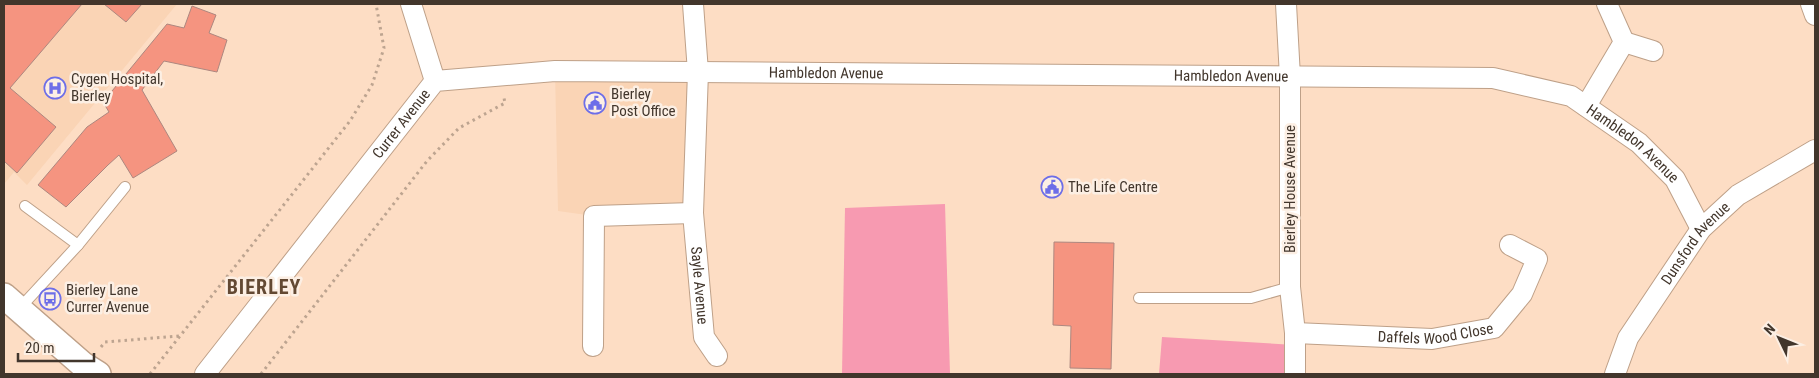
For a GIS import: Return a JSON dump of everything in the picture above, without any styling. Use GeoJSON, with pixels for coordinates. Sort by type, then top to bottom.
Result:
{"type":"FeatureCollection","features":[{"type":"Feature","properties":{"kind":"street"},"geometry":{"type":"LineString","coordinates":[[411,4],[435,81]]}},
{"type":"Feature","properties":{"kind":"street","name":"Sayle Avenue"},"geometry":{"type":"LineString","coordinates":[[692,4],[698,72],[694,212],[704,337],[717,356]]}},
{"type":"Feature","properties":{"kind":"street","name":"Bierley House Avenue"},"geometry":{"type":"LineString","coordinates":[[1286,4],[1290,77],[1290,287],[1295,332],[1295,374]]}},
{"type":"Feature","properties":{"kind":"street"},"geometry":{"type":"LineString","coordinates":[[1607,4],[1624,42],[1653,51]]}},
{"type":"Feature","properties":{"kind":"street"},"geometry":{"type":"LineString","coordinates":[[1812,4],[1815,15]]}},
{"type":"Feature","properties":{"kind":"street"},"geometry":{"type":"LineString","coordinates":[[1586,106],[1624,42]]}},
{"type":"Feature","properties":{"kind":"street","name":"Currer Avenue"},"geometry":{"type":"LineString","coordinates":[[205,374],[435,81],[555,71],[698,72]]}},
{"type":"Feature","properties":{"kind":"street","name":"Hambledon Avenue"},"geometry":{"type":"LineString","coordinates":[[698,72],[1493,78],[1571,96],[1639,143],[1675,179],[1701,230]]}},
{"type":"Feature","properties":{"kind":"street","name":"Dunsford Avenue"},"geometry":{"type":"LineString","coordinates":[[1615,374],[1628,338],[1701,230],[1738,195],[1815,150]]}},
{"type":"Feature","properties":{"kind":"street"},"geometry":{"type":"LineString","coordinates":[[593,346],[586,215],[694,212]]}},
{"type":"Feature","properties":{"kind":"street","name":"Daffels Wood Close"},"geometry":{"type":"LineString","coordinates":[[1295,332],[1432,339],[1494,328],[1522,294],[1538,259],[1510,245]]}},
{"type":"Feature","properties":{"kind":"street"},"geometry":{"type":"LineString","coordinates":[[12,302],[92,370]]}},
{"type":"Feature","properties":{"kind":"lane"},"geometry":{"type":"LineString","coordinates":[[12,302],[78,245],[125,187]]}},
{"type":"Feature","properties":{"kind":"lane"},"geometry":{"type":"LineString","coordinates":[[25,206],[78,245]]}},
{"type":"Feature","properties":{"kind":"lane"},"geometry":{"type":"LineString","coordinates":[[1139,298],[1251,298],[1290,287]]}},
{"type":"Feature","properties":{"kind":"path"},"geometry":{"type":"LineString","coordinates":[[151,374],[350,121],[372,85],[384,48],[376,4]]}},
{"type":"Feature","properties":{"kind":"path"},"geometry":{"type":"LineString","coordinates":[[261,374],[427,160],[459,128],[505,103],[502,75]]}},
{"type":"Feature","properties":{"kind":"path"},"geometry":{"type":"LineString","coordinates":[[92,370],[105,342],[180,336]]}},
{"type":"Feature","properties":{"kind":"shaded area","name":"Cygen Hospital, Bierley"},"geometry":{"type":"Polygon","coordinates":[[[4,4],[177,4],[27,185],[14,172],[4,184],[4,4]]]}},
{"type":"Feature","properties":{"kind":"shaded area"},"geometry":{"type":"Polygon","coordinates":[[[555,71],[698,72],[693,213],[594,216],[558,211],[555,71]]]}},
{"type":"Feature","properties":{"kind":"shaded area"},"geometry":{"type":"Polygon","coordinates":[[[945,204],[950,374],[842,374],[845,208],[945,204]]]}},
{"type":"Feature","properties":{"kind":"shaded area"},"geometry":{"type":"Polygon","coordinates":[[[1162,337],[1295,345],[1295,374],[1159,374],[1162,337]]]}},
{"type":"Feature","properties":{"kind":"building"},"geometry":{"type":"Polygon","coordinates":[[[4,4],[82,4],[10,88],[56,127],[17,173],[4,161],[4,4]]]}},
{"type":"Feature","properties":{"kind":"building"},"geometry":{"type":"Polygon","coordinates":[[[104,4],[142,4],[126,22],[104,4]]]}},
{"type":"Feature","properties":{"kind":"building"},"geometry":{"type":"Polygon","coordinates":[[[192,6],[216,15],[209,33],[227,40],[217,72],[164,61],[142,90],[177,151],[133,178],[119,155],[66,207],[38,185],[87,127],[109,112],[103,102],[167,24],[184,28],[192,6]]]}},
{"type":"Feature","properties":{"kind":"building"},"geometry":{"type":"Polygon","coordinates":[[[1054,242],[1114,243],[1111,369],[1070,368],[1071,326],[1053,325],[1054,242]]]}},
{"type":"Feature","properties":{"kind":"place","name":"Cygen Hospital, Bierley"},"geometry":{"type":"Point","coordinates":[55,88]}},
{"type":"Feature","properties":{"kind":"place","name":"Bierley Post Office"},"geometry":{"type":"Point","coordinates":[595,103]}},
{"type":"Feature","properties":{"kind":"place","name":"The Life Centre"},"geometry":{"type":"Point","coordinates":[1052,187]}},
{"type":"Feature","properties":{"kind":"place","name":"Bierley Lane Currer Avenue"},"geometry":{"type":"Point","coordinates":[50,299]}},
{"type":"Feature","properties":{"kind":"district","name":"BIERLEY"},"geometry":{"type":"Point","coordinates":[264,287]}}]}
